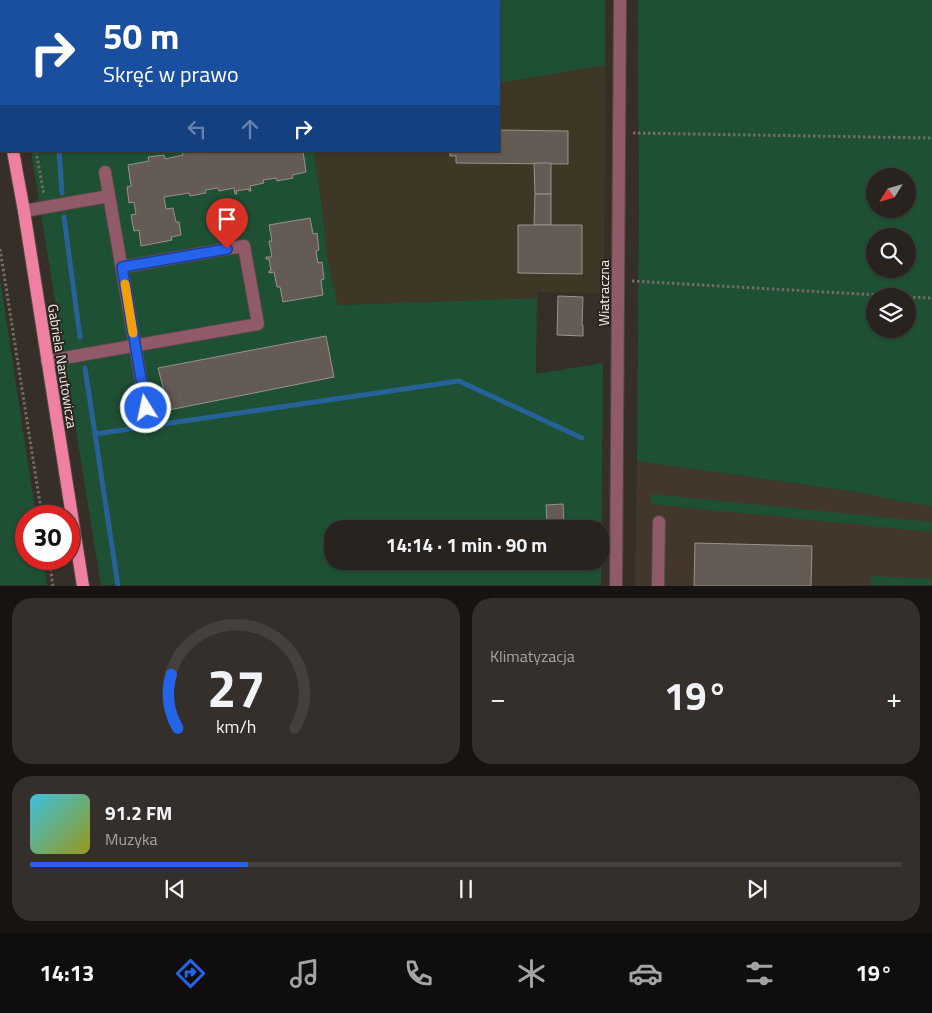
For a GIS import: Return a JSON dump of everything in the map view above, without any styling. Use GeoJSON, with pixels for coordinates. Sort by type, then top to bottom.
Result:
{"type":"FeatureCollection","features":[{"type":"Feature","properties":{"kind":"main road","name":"Gabriela Narutowicza"},"geometry":{"type":"LineString","coordinates":[[13,152],[83,586]]}},
{"type":"Feature","properties":{"kind":"street","name":"Wiatraczna"},"geometry":{"type":"LineString","coordinates":[[616,586],[620,0]]}},
{"type":"Feature","properties":{"kind":"street"},"geometry":{"type":"LineString","coordinates":[[105,172],[146,408]]}},
{"type":"Feature","properties":{"kind":"street"},"geometry":{"type":"LineString","coordinates":[[24,211],[109,196]]}},
{"type":"Feature","properties":{"kind":"street"},"geometry":{"type":"LineString","coordinates":[[47,361],[258,324],[244,246],[122,267]]}},
{"type":"Feature","properties":{"kind":"street"},"geometry":{"type":"LineString","coordinates":[[658,586],[659,522]]}},
{"type":"Feature","properties":{"kind":"path"},"geometry":{"type":"LineString","coordinates":[[630,133],[932,138]]}},
{"type":"Feature","properties":{"kind":"path"},"geometry":{"type":"LineString","coordinates":[[36,152],[46,207]]}},
{"type":"Feature","properties":{"kind":"path"},"geometry":{"type":"LineString","coordinates":[[0,249],[40,505]]}},
{"type":"Feature","properties":{"kind":"path"},"geometry":{"type":"LineString","coordinates":[[629,281],[866,294]]}},
{"type":"Feature","properties":{"kind":"path"},"geometry":{"type":"LineString","coordinates":[[916,297],[932,298]]}},
{"type":"Feature","properties":{"kind":"path"},"geometry":{"type":"LineString","coordinates":[[51,570],[53,586]]}},
{"type":"Feature","properties":{"kind":"shaded area"},"geometry":{"type":"Polygon","coordinates":[[[605,65],[604,293],[538,292],[537,298],[338,305],[327,257],[314,152],[500,152],[500,83],[605,65]]]}},
{"type":"Feature","properties":{"kind":"shaded area"},"geometry":{"type":"Polygon","coordinates":[[[637,461],[856,492],[932,506],[932,585],[635,586],[637,461]]]}},
{"type":"Feature","properties":{"kind":"green space"},"geometry":{"type":"Polygon","coordinates":[[[500,0],[605,0],[605,65],[500,83],[500,0]]]}},
{"type":"Feature","properties":{"kind":"green space"},"geometry":{"type":"Polygon","coordinates":[[[638,0],[932,0],[932,506],[856,492],[637,461],[638,0]]]}},
{"type":"Feature","properties":{"kind":"green space"},"geometry":{"type":"Polygon","coordinates":[[[31,152],[314,152],[327,257],[338,305],[537,298],[536,374],[603,363],[602,520],[324,520],[324,570],[601,570],[601,585],[101,585],[31,152]]]}},
{"type":"Feature","properties":{"kind":"green space"},"geometry":{"type":"Polygon","coordinates":[[[0,279],[34,505],[15,505],[15,570],[45,570],[47,585],[0,585],[0,279]]]}},
{"type":"Feature","properties":{"kind":"green space"},"geometry":{"type":"Polygon","coordinates":[[[651,494],[932,522],[932,532],[650,504],[651,494]]]}},
{"type":"Feature","properties":{"kind":"green space"},"geometry":{"type":"Polygon","coordinates":[[[871,576],[931,579],[931,585],[871,585],[871,576]]]}},
{"type":"Feature","properties":{"kind":"building"},"geometry":{"type":"Polygon","coordinates":[[[500,130],[568,131],[568,164],[456,163],[456,156],[450,156],[450,152],[500,152],[500,130]]]}},
{"type":"Feature","properties":{"kind":"building"},"geometry":{"type":"Polygon","coordinates":[[[182,152],[303,152],[306,172],[292,175],[293,178],[277,181],[276,178],[263,180],[264,183],[250,186],[251,191],[249,189],[236,191],[237,194],[235,194],[234,188],[219,191],[218,188],[205,190],[206,193],[190,196],[189,193],[164,197],[166,209],[173,208],[176,222],[179,222],[181,235],[171,237],[172,240],[141,246],[139,230],[134,231],[131,215],[136,214],[134,202],[129,203],[127,187],[131,186],[128,165],[149,161],[148,157],[164,155],[165,159],[183,155],[182,152]]]}},
{"type":"Feature","properties":{"kind":"building"},"geometry":{"type":"Polygon","coordinates":[[[534,163],[551,163],[551,194],[535,194],[534,163]]]}},
{"type":"Feature","properties":{"kind":"building"},"geometry":{"type":"Polygon","coordinates":[[[535,194],[551,194],[551,225],[534,225],[535,194]]]}},
{"type":"Feature","properties":{"kind":"building"},"geometry":{"type":"Polygon","coordinates":[[[310,218],[313,234],[317,233],[319,250],[316,251],[318,263],[322,262],[324,279],[321,280],[323,295],[283,302],[274,272],[269,273],[271,271],[269,259],[266,259],[266,257],[272,257],[269,225],[310,218]]]}},
{"type":"Feature","properties":{"kind":"building"},"geometry":{"type":"Polygon","coordinates":[[[518,225],[582,225],[582,274],[518,273],[518,225]]]}},
{"type":"Feature","properties":{"kind":"building"},"geometry":{"type":"Polygon","coordinates":[[[558,296],[583,297],[583,336],[557,335],[558,296]]]}},
{"type":"Feature","properties":{"kind":"building"},"geometry":{"type":"Polygon","coordinates":[[[326,336],[334,377],[169,410],[158,368],[326,336]]]}},
{"type":"Feature","properties":{"kind":"building"},"geometry":{"type":"Polygon","coordinates":[[[563,504],[564,520],[547,520],[546,505],[563,504]]]}},
{"type":"Feature","properties":{"kind":"building"},"geometry":{"type":"Polygon","coordinates":[[[695,543],[812,546],[811,586],[694,586],[695,543]]]}},
{"type":"Feature","properties":{"kind":"waterway"},"geometry":{"type":"LineString","coordinates":[[59,152],[62,193]]}},
{"type":"Feature","properties":{"kind":"waterway"},"geometry":{"type":"LineString","coordinates":[[64,217],[80,337]]}},
{"type":"Feature","properties":{"kind":"waterway"},"geometry":{"type":"LineString","coordinates":[[85,368],[118,586]]}},
{"type":"Feature","properties":{"kind":"waterway"},"geometry":{"type":"LineString","coordinates":[[95,434],[459,381],[582,438]]}},
{"type":"Feature","properties":{"kind":"slow traffic"},"geometry":{"type":"LineString","coordinates":[[125,284],[133,333]]}},
{"type":"Feature","properties":{"kind":"route"},"geometry":{"type":"LineString","coordinates":[[146,408],[122,267],[227,249]]}}]}
